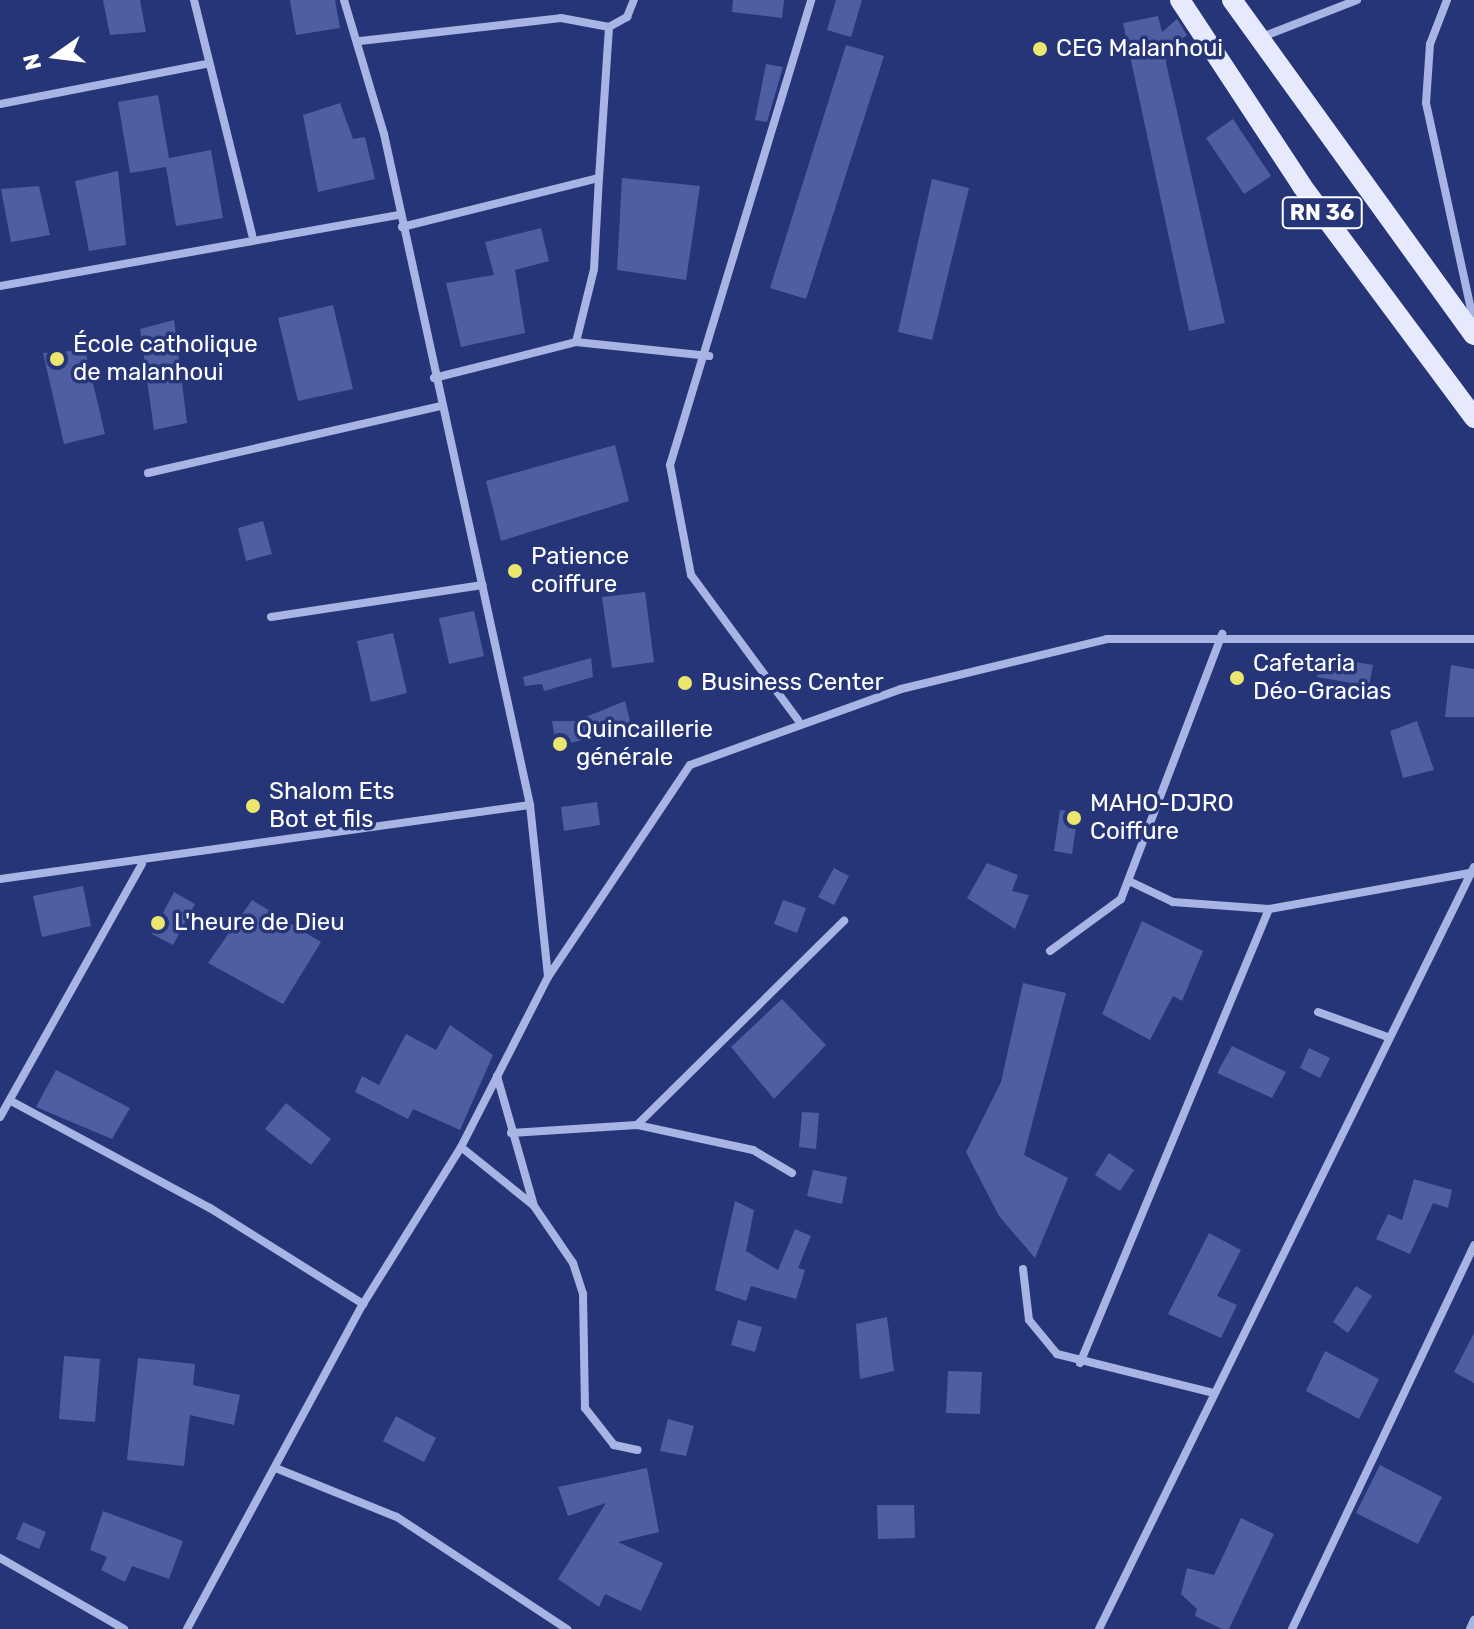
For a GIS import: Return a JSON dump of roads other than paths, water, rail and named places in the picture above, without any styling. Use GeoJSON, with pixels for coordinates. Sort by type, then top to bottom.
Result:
{"type":"FeatureCollection","features":[{"type":"Feature","properties":{"kind":"main road","name":"RN 36"},"geometry":{"type":"LineString","coordinates":[[1180,0],[1302,186],[1474,418]]}},
{"type":"Feature","properties":{"kind":"main road","name":"RN 36"},"geometry":{"type":"LineString","coordinates":[[1232,0],[1257,39],[1474,335]]}},
{"type":"Feature","properties":{"kind":"street"},"geometry":{"type":"LineString","coordinates":[[194,0],[205,64],[252,235]]}},
{"type":"Feature","properties":{"kind":"street"},"geometry":{"type":"LineString","coordinates":[[344,0],[360,41],[530,805],[548,977]]}},
{"type":"Feature","properties":{"kind":"street"},"geometry":{"type":"LineString","coordinates":[[360,41],[561,18],[609,27],[627,17],[634,0]]}},
{"type":"Feature","properties":{"kind":"street"},"geometry":{"type":"LineString","coordinates":[[798,720],[707,603],[680,543],[670,465],[709,356],[811,0]]}},
{"type":"Feature","properties":{"kind":"street"},"geometry":{"type":"LineString","coordinates":[[1257,39],[1357,0]]}},
{"type":"Feature","properties":{"kind":"street"},"geometry":{"type":"LineString","coordinates":[[1447,0],[1430,44],[1426,103],[1474,324]]}},
{"type":"Feature","properties":{"kind":"street"},"geometry":{"type":"LineString","coordinates":[[576,342],[594,269],[609,27]]}},
{"type":"Feature","properties":{"kind":"street"},"geometry":{"type":"LineString","coordinates":[[0,104],[205,64]]}},
{"type":"Feature","properties":{"kind":"street"},"geometry":{"type":"LineString","coordinates":[[402,227],[599,178]]}},
{"type":"Feature","properties":{"kind":"street"},"geometry":{"type":"LineString","coordinates":[[0,286],[252,235],[398,215]]}},
{"type":"Feature","properties":{"kind":"street"},"geometry":{"type":"LineString","coordinates":[[434,378],[576,342],[709,356]]}},
{"type":"Feature","properties":{"kind":"street"},"geometry":{"type":"LineString","coordinates":[[148,473],[441,406]]}},
{"type":"Feature","properties":{"kind":"street"},"geometry":{"type":"LineString","coordinates":[[271,617],[483,585]]}},
{"type":"Feature","properties":{"kind":"street"},"geometry":{"type":"LineString","coordinates":[[1050,951],[1108,913],[1129,881],[1222,634]]}},
{"type":"Feature","properties":{"kind":"street"},"geometry":{"type":"LineString","coordinates":[[187,1629],[278,1469],[363,1304],[461,1147],[548,977],[690,765],[798,720],[1069,646],[1222,634],[1474,639]]}},
{"type":"Feature","properties":{"kind":"street"},"geometry":{"type":"LineString","coordinates":[[0,879],[142,864],[530,805]]}},
{"type":"Feature","properties":{"kind":"street"},"geometry":{"type":"LineString","coordinates":[[0,1117],[142,864]]}},
{"type":"Feature","properties":{"kind":"street"},"geometry":{"type":"LineString","coordinates":[[1129,881],[1173,902],[1269,909],[1473,870]]}},
{"type":"Feature","properties":{"kind":"street"},"geometry":{"type":"LineString","coordinates":[[1099,1629],[1388,1037],[1473,870]]}},
{"type":"Feature","properties":{"kind":"street"},"geometry":{"type":"LineString","coordinates":[[1080,1363],[1269,909]]}},
{"type":"Feature","properties":{"kind":"street"},"geometry":{"type":"LineString","coordinates":[[637,1125],[844,921]]}},
{"type":"Feature","properties":{"kind":"street"},"geometry":{"type":"LineString","coordinates":[[1318,1012],[1388,1037]]}},
{"type":"Feature","properties":{"kind":"street"},"geometry":{"type":"LineString","coordinates":[[497,1076],[534,1206]]}},
{"type":"Feature","properties":{"kind":"street"},"geometry":{"type":"LineString","coordinates":[[11,1101],[210,1208],[363,1304]]}},
{"type":"Feature","properties":{"kind":"street"},"geometry":{"type":"LineString","coordinates":[[511,1133],[637,1125],[753,1150],[792,1173]]}},
{"type":"Feature","properties":{"kind":"street"},"geometry":{"type":"LineString","coordinates":[[461,1147],[534,1206],[573,1263],[583,1294],[585,1408],[614,1445],[637,1450]]}},
{"type":"Feature","properties":{"kind":"street"},"geometry":{"type":"LineString","coordinates":[[1292,1629],[1474,1245]]}},
{"type":"Feature","properties":{"kind":"street"},"geometry":{"type":"LineString","coordinates":[[1023,1269],[1029,1320],[1057,1354],[1080,1363],[1213,1393]]}},
{"type":"Feature","properties":{"kind":"street"},"geometry":{"type":"LineString","coordinates":[[278,1469],[397,1517],[567,1629]]}},
{"type":"Feature","properties":{"kind":"street"},"geometry":{"type":"LineString","coordinates":[[0,1558],[124,1629]]}},
{"type":"Feature","properties":{"kind":"street"},"geometry":{"type":"LineString","coordinates":[[1470,1629],[1474,1620]]}},
{"type":"Feature","properties":{"kind":"place","name":"CEG Malanhoui"},"geometry":{"type":"Point","coordinates":[1040,49]}},
{"type":"Feature","properties":{"kind":"place","name":"École catholique de malanhoui"},"geometry":{"type":"Point","coordinates":[57,359]}},
{"type":"Feature","properties":{"kind":"place","name":"Patience coiffure"},"geometry":{"type":"Point","coordinates":[515,571]}},
{"type":"Feature","properties":{"kind":"place","name":"Cafetaria Déo-Gracias"},"geometry":{"type":"Point","coordinates":[1237,678]}},
{"type":"Feature","properties":{"kind":"place","name":"Business Center"},"geometry":{"type":"Point","coordinates":[685,683]}},
{"type":"Feature","properties":{"kind":"place","name":"Quincaillerie générale"},"geometry":{"type":"Point","coordinates":[560,744]}},
{"type":"Feature","properties":{"kind":"place","name":"Shalom Ets Bot et fils"},"geometry":{"type":"Point","coordinates":[253,806]}},
{"type":"Feature","properties":{"kind":"place","name":"MAHO-DJRO Coiffure"},"geometry":{"type":"Point","coordinates":[1074,818]}},
{"type":"Feature","properties":{"kind":"place","name":"L'heure de Dieu"},"geometry":{"type":"Point","coordinates":[158,923]}}]}
